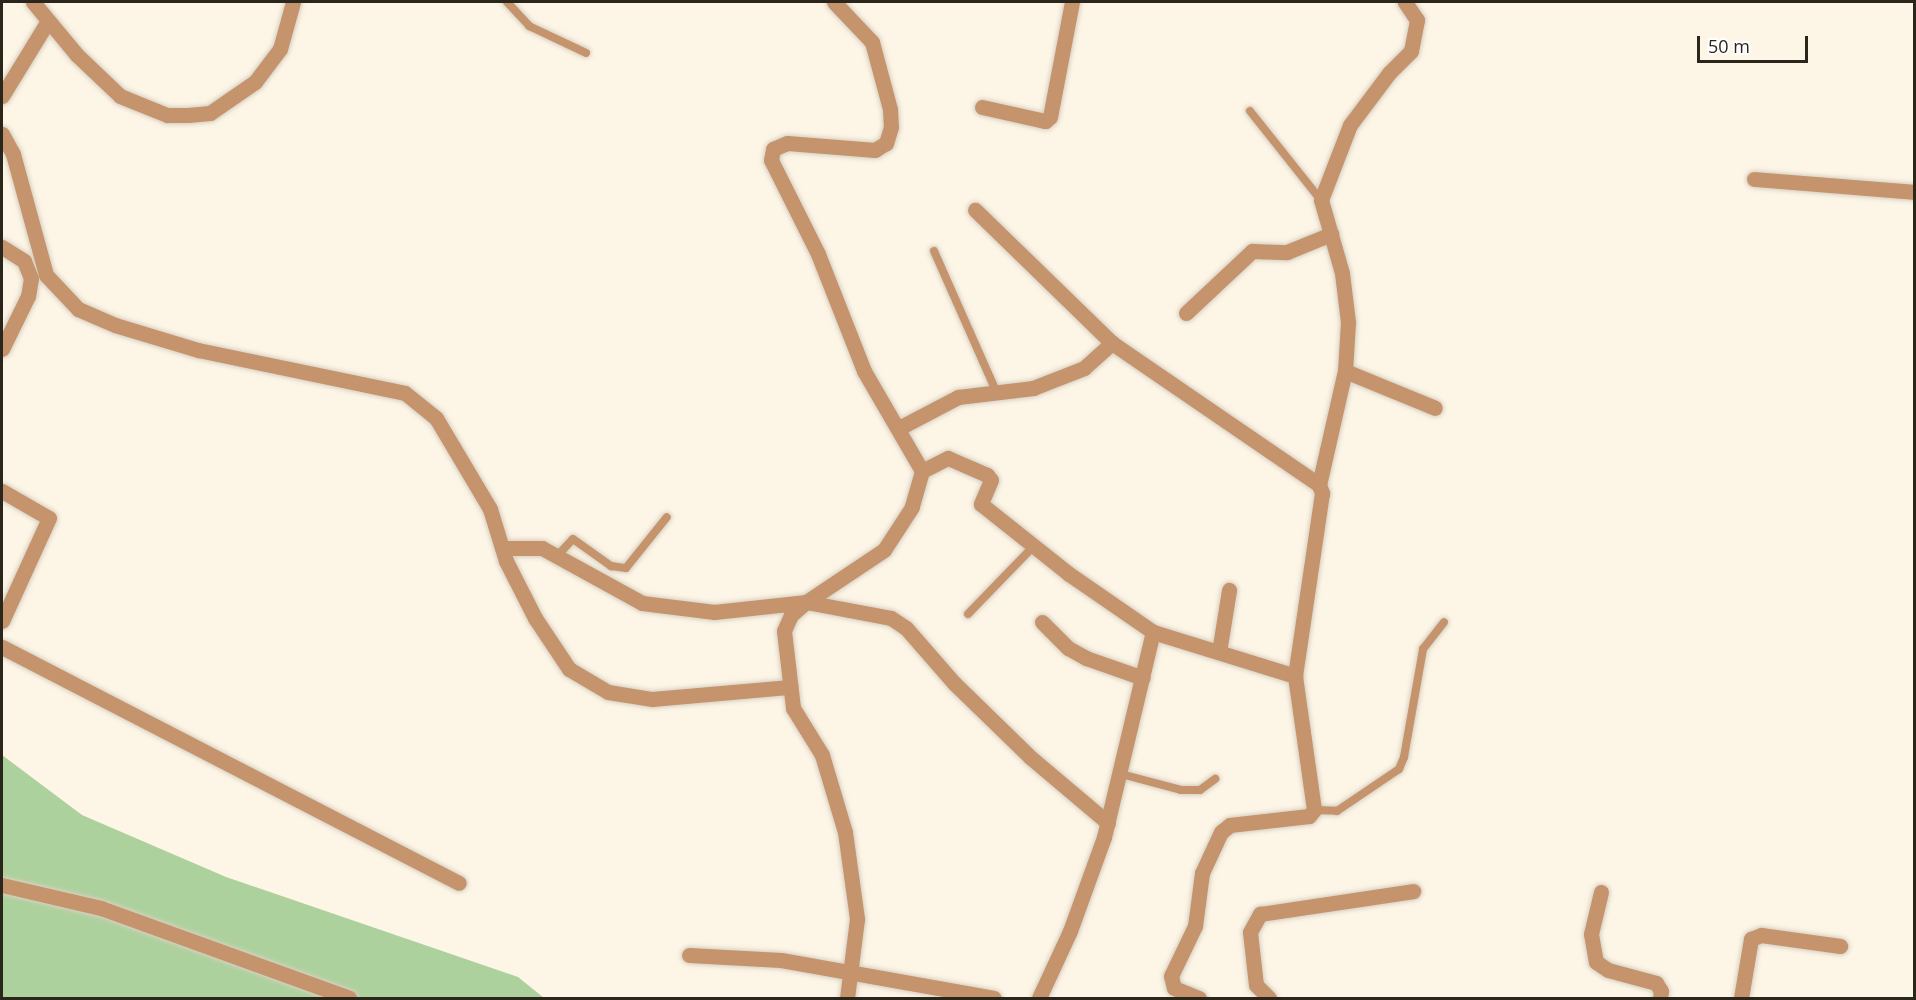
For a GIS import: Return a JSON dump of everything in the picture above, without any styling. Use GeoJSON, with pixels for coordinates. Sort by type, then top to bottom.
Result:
{"type":"FeatureCollection","features":[{"type":"Feature","properties":{"kind":"street"},"geometry":{"type":"LineString","coordinates":[[33,2],[48,21],[120,96],[166,115],[210,112],[255,82],[280,50],[293,2]]}},
{"type":"Feature","properties":{"kind":"street"},"geometry":{"type":"LineString","coordinates":[[834,2],[872,42],[890,109],[891,127],[886,143],[875,150],[787,143],[773,149],[771,160],[818,254],[864,371],[922,471],[912,507],[884,549],[806,602],[791,615],[784,631],[792,708],[822,755],[845,832],[857,918],[847,999]]}},
{"type":"Feature","properties":{"kind":"street"},"geometry":{"type":"LineString","coordinates":[[982,106],[1045,121],[1050,117],[1072,2]]}},
{"type":"Feature","properties":{"kind":"street"},"geometry":{"type":"LineString","coordinates":[[1199,999],[1174,988],[1171,976],[1195,926],[1202,873],[1221,832],[1230,825],[1309,816],[1314,810],[1295,676],[1322,493],[1319,485],[1345,371],[1348,322],[1342,273],[1321,200],[1350,125],[1389,73],[1411,51],[1417,20],[1405,2]]}},
{"type":"Feature","properties":{"kind":"street"},"geometry":{"type":"LineString","coordinates":[[2,96],[48,21]]}},
{"type":"Feature","properties":{"kind":"street"},"geometry":{"type":"LineString","coordinates":[[2,134],[14,154],[46,275],[78,309],[115,325],[198,350],[405,393],[436,418],[490,509],[502,548],[535,618],[569,669],[608,692],[652,699],[790,687]]}},
{"type":"Feature","properties":{"kind":"street"},"geometry":{"type":"LineString","coordinates":[[1754,179],[1914,192]]}},
{"type":"Feature","properties":{"kind":"street"},"geometry":{"type":"LineString","coordinates":[[975,210],[1112,343],[1319,485]]}},
{"type":"Feature","properties":{"kind":"street"},"geometry":{"type":"LineString","coordinates":[[1186,313],[1252,250],[1287,252],[1331,234]]}},
{"type":"Feature","properties":{"kind":"street"},"geometry":{"type":"LineString","coordinates":[[2,247],[24,261],[31,278],[28,296],[2,349]]}},
{"type":"Feature","properties":{"kind":"street"},"geometry":{"type":"LineString","coordinates":[[899,428],[958,397],[1033,388],[1084,368],[1112,343]]}},
{"type":"Feature","properties":{"kind":"street"},"geometry":{"type":"LineString","coordinates":[[1345,371],[1435,408]]}},
{"type":"Feature","properties":{"kind":"street"},"geometry":{"type":"LineString","coordinates":[[922,471],[948,458],[987,475],[991,480],[981,504],[1153,632],[1295,676]]}},
{"type":"Feature","properties":{"kind":"street"},"geometry":{"type":"LineString","coordinates":[[2,491],[49,518],[2,621]]}},
{"type":"Feature","properties":{"kind":"street"},"geometry":{"type":"LineString","coordinates":[[502,548],[542,548],[642,603],[714,612],[806,602],[891,618],[906,627],[954,683],[1030,757],[1108,823]]}},
{"type":"Feature","properties":{"kind":"street"},"geometry":{"type":"LineString","coordinates":[[1219,652],[1230,590]]}},
{"type":"Feature","properties":{"kind":"street"},"geometry":{"type":"LineString","coordinates":[[1042,622],[1068,648],[1086,658],[1143,678]]}},
{"type":"Feature","properties":{"kind":"street"},"geometry":{"type":"LineString","coordinates":[[1039,999],[1070,932],[1108,823],[1153,632]]}},
{"type":"Feature","properties":{"kind":"street"},"geometry":{"type":"LineString","coordinates":[[2,647],[459,883]]}},
{"type":"Feature","properties":{"kind":"street"},"geometry":{"type":"LineString","coordinates":[[2,885],[101,908],[349,999]]}},
{"type":"Feature","properties":{"kind":"street"},"geometry":{"type":"LineString","coordinates":[[1269,999],[1256,985],[1250,932],[1260,914],[1413,891]]}},
{"type":"Feature","properties":{"kind":"street"},"geometry":{"type":"LineString","coordinates":[[1601,892],[1591,934],[1596,962],[1608,970],[1656,984],[1661,991],[1660,999]]}},
{"type":"Feature","properties":{"kind":"street"},"geometry":{"type":"LineString","coordinates":[[1741,999],[1751,939],[1761,935],[1840,946]]}},
{"type":"Feature","properties":{"kind":"street"},"geometry":{"type":"LineString","coordinates":[[689,955],[782,960],[851,970],[994,999]]}},
{"type":"Feature","properties":{"kind":"lane"},"geometry":{"type":"LineString","coordinates":[[507,2],[529,26],[586,53]]}},
{"type":"Feature","properties":{"kind":"lane"},"geometry":{"type":"LineString","coordinates":[[1250,111],[1321,200]]}},
{"type":"Feature","properties":{"kind":"lane"},"geometry":{"type":"LineString","coordinates":[[934,251],[996,392]]}},
{"type":"Feature","properties":{"kind":"lane"},"geometry":{"type":"LineString","coordinates":[[557,556],[573,539],[611,566],[626,568],[667,517]]}},
{"type":"Feature","properties":{"kind":"lane"},"geometry":{"type":"LineString","coordinates":[[968,614],[1035,545]]}},
{"type":"Feature","properties":{"kind":"lane"},"geometry":{"type":"LineString","coordinates":[[1314,810],[1337,812],[1399,769],[1404,757],[1424,649],[1444,622]]}},
{"type":"Feature","properties":{"kind":"lane"},"geometry":{"type":"LineString","coordinates":[[1121,774],[1181,790],[1200,790],[1215,779]]}},
{"type":"Feature","properties":{"kind":"green space"},"geometry":{"type":"Polygon","coordinates":[[[2,755],[82,815],[226,877],[518,977],[544,998],[2,998],[2,755]]]}}]}
